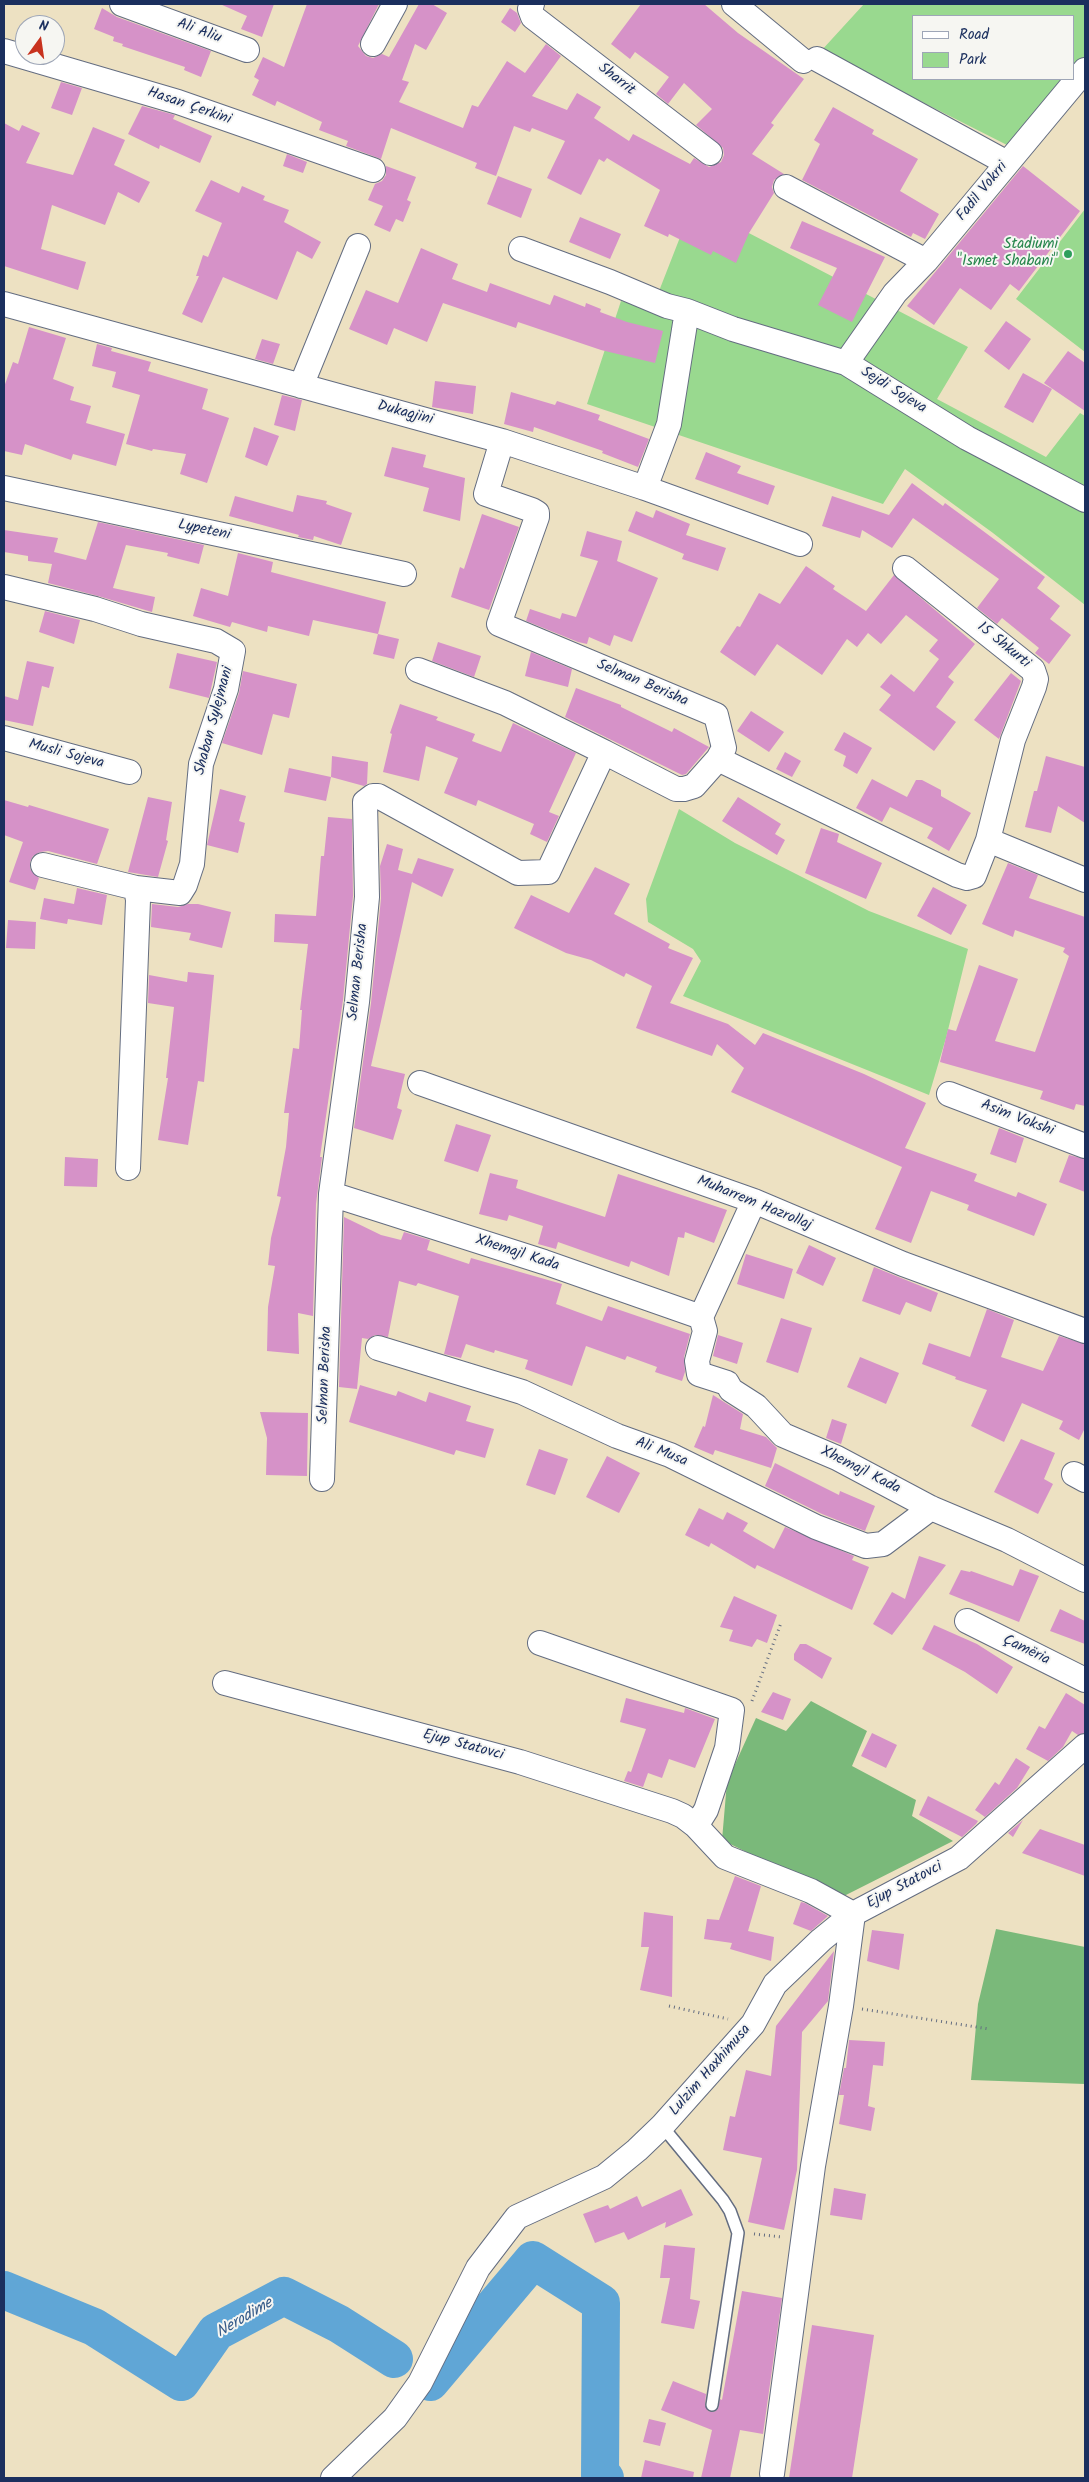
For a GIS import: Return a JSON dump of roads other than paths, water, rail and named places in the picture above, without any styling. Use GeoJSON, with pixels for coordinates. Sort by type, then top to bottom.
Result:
{"type":"FeatureCollection","features":[{"type":"Feature","properties":{"kind":"street","name":"Ali Aliu"},"geometry":{"type":"LineString","coordinates":[[122,4],[247,50]]}},
{"type":"Feature","properties":{"kind":"street"},"geometry":{"type":"LineString","coordinates":[[373,44],[395,4]]}},
{"type":"Feature","properties":{"kind":"street","name":"Sharrit"},"geometry":{"type":"LineString","coordinates":[[532,4],[530,9],[533,17],[710,153]]}},
{"type":"Feature","properties":{"kind":"street"},"geometry":{"type":"LineString","coordinates":[[734,4],[810,60],[1007,163]]}},
{"type":"Feature","properties":{"kind":"street","name":"Hasan Çerkini"},"geometry":{"type":"LineString","coordinates":[[4,51],[178,102],[373,170]]}},
{"type":"Feature","properties":{"kind":"street","name":"Fadil Vokrri"},"geometry":{"type":"LineString","coordinates":[[846,363],[895,293],[926,261],[1085,70]]}},
{"type":"Feature","properties":{"kind":"street"},"geometry":{"type":"LineString","coordinates":[[786,187],[926,261]]}},
{"type":"Feature","properties":{"kind":"street"},"geometry":{"type":"LineString","coordinates":[[301,386],[358,246]]}},
{"type":"Feature","properties":{"kind":"street","name":"Sejdi Sojeva"},"geometry":{"type":"LineString","coordinates":[[521,249],[610,282],[667,306],[687,311],[733,329],[846,363],[967,438],[1085,500]]}},
{"type":"Feature","properties":{"kind":"street","name":"Dukagjini"},"geometry":{"type":"LineString","coordinates":[[4,304],[502,441],[645,488],[800,544]]}},
{"type":"Feature","properties":{"kind":"street"},"geometry":{"type":"LineString","coordinates":[[645,488],[669,424],[687,311]]}},
{"type":"Feature","properties":{"kind":"street","name":"Selman Berisha"},"geometry":{"type":"LineString","coordinates":[[502,441],[486,494],[532,510],[537,513],[537,517],[500,624],[716,715],[724,748],[718,759]]}},
{"type":"Feature","properties":{"kind":"street","name":"Lypeteni"},"geometry":{"type":"LineString","coordinates":[[4,488],[404,574]]}},
{"type":"Feature","properties":{"kind":"street","name":"15 Shkurti"},"geometry":{"type":"LineString","coordinates":[[718,759],[957,875],[967,878],[974,876],[988,840],[1013,740],[1036,679],[1033,670],[905,568]]}},
{"type":"Feature","properties":{"kind":"street","name":"Shaban Sylejmani"},"geometry":{"type":"LineString","coordinates":[[4,587],[95,609],[141,624],[216,641],[233,651],[226,688],[201,764],[192,864],[185,885],[180,893],[136,888],[43,865]]}},
{"type":"Feature","properties":{"kind":"street"},"geometry":{"type":"LineString","coordinates":[[418,670],[505,703],[676,789],[694,786],[718,759]]}},
{"type":"Feature","properties":{"kind":"street","name":"Musli Sojeva"},"geometry":{"type":"LineString","coordinates":[[4,738],[129,772]]}},
{"type":"Feature","properties":{"kind":"street","name":"Selman Berisha"},"geometry":{"type":"LineString","coordinates":[[322,1479],[331,1194],[357,1002],[367,898],[365,802],[373,796],[378,796],[518,873],[548,872],[604,752]]}},
{"type":"Feature","properties":{"kind":"street"},"geometry":{"type":"LineString","coordinates":[[988,840],[1085,880]]}},
{"type":"Feature","properties":{"kind":"street"},"geometry":{"type":"LineString","coordinates":[[128,1168],[138,900],[136,888]]}},
{"type":"Feature","properties":{"kind":"street","name":"Muharrem Hazrollaj"},"geometry":{"type":"LineString","coordinates":[[420,1083],[754,1201],[903,1264],[1085,1331]]}},
{"type":"Feature","properties":{"kind":"street","name":"Asim Vokshi"},"geometry":{"type":"LineString","coordinates":[[949,1094],[1085,1146]]}},
{"type":"Feature","properties":{"kind":"street","name":"Xhemajl Kada"},"geometry":{"type":"LineString","coordinates":[[331,1194],[544,1262],[701,1317]]}},
{"type":"Feature","properties":{"kind":"street","name":"Xhemajl Kada"},"geometry":{"type":"LineString","coordinates":[[754,1201],[701,1317],[705,1331],[697,1360],[699,1374],[727,1384],[731,1390],[756,1406],[783,1434],[837,1458],[931,1508],[1007,1540],[1085,1580]]}},
{"type":"Feature","properties":{"kind":"street","name":"Ali Musa"},"geometry":{"type":"LineString","coordinates":[[378,1348],[522,1392],[618,1436],[670,1455],[816,1527],[866,1546],[883,1544],[931,1508]]}},
{"type":"Feature","properties":{"kind":"street","name":"Çamëria"},"geometry":{"type":"LineString","coordinates":[[967,1622],[1085,1680]]}},
{"type":"Feature","properties":{"kind":"street"},"geometry":{"type":"LineString","coordinates":[[540,1643],[732,1710],[727,1748],[706,1810],[696,1826]]}},
{"type":"Feature","properties":{"kind":"street","name":"Ejup Statovci"},"geometry":{"type":"LineString","coordinates":[[225,1683],[493,1754],[607,1788],[672,1811],[683,1816],[696,1826],[725,1857],[811,1891],[853,1914],[959,1858],[1081,1756]]}},
{"type":"Feature","properties":{"kind":"street"},"geometry":{"type":"LineString","coordinates":[[772,2474],[813,2166],[841,2006],[853,1914]]}},
{"type":"Feature","properties":{"kind":"street","name":"Lulzim Haxhimusa"},"geometry":{"type":"LineString","coordinates":[[333,2478],[395,2418],[420,2383],[478,2268],[517,2216],[604,2176],[662,2126],[753,2024],[775,1984],[821,1940],[853,1914]]}},
{"type":"Feature","properties":{"kind":"lane"},"geometry":{"type":"LineString","coordinates":[[662,2126],[723,2200],[730,2210],[738,2233],[712,2405]]}},
{"type":"Feature","properties":{"kind":"waterway","name":"Nerodime"},"geometry":{"type":"LineString","coordinates":[[430,2382],[533,2260],[601,2303],[600,2476],[605,2478]]}},
{"type":"Feature","properties":{"kind":"waterway","name":"Nerodime"},"geometry":{"type":"LineString","coordinates":[[4,2290],[94,2327],[181,2382],[216,2332],[284,2296],[339,2324],[394,2359]]}},
{"type":"Feature","properties":{"kind":"place","name":"Stadiumi \"Ismet Shabani\""},"geometry":{"type":"Point","coordinates":[1068,254]}}]}
